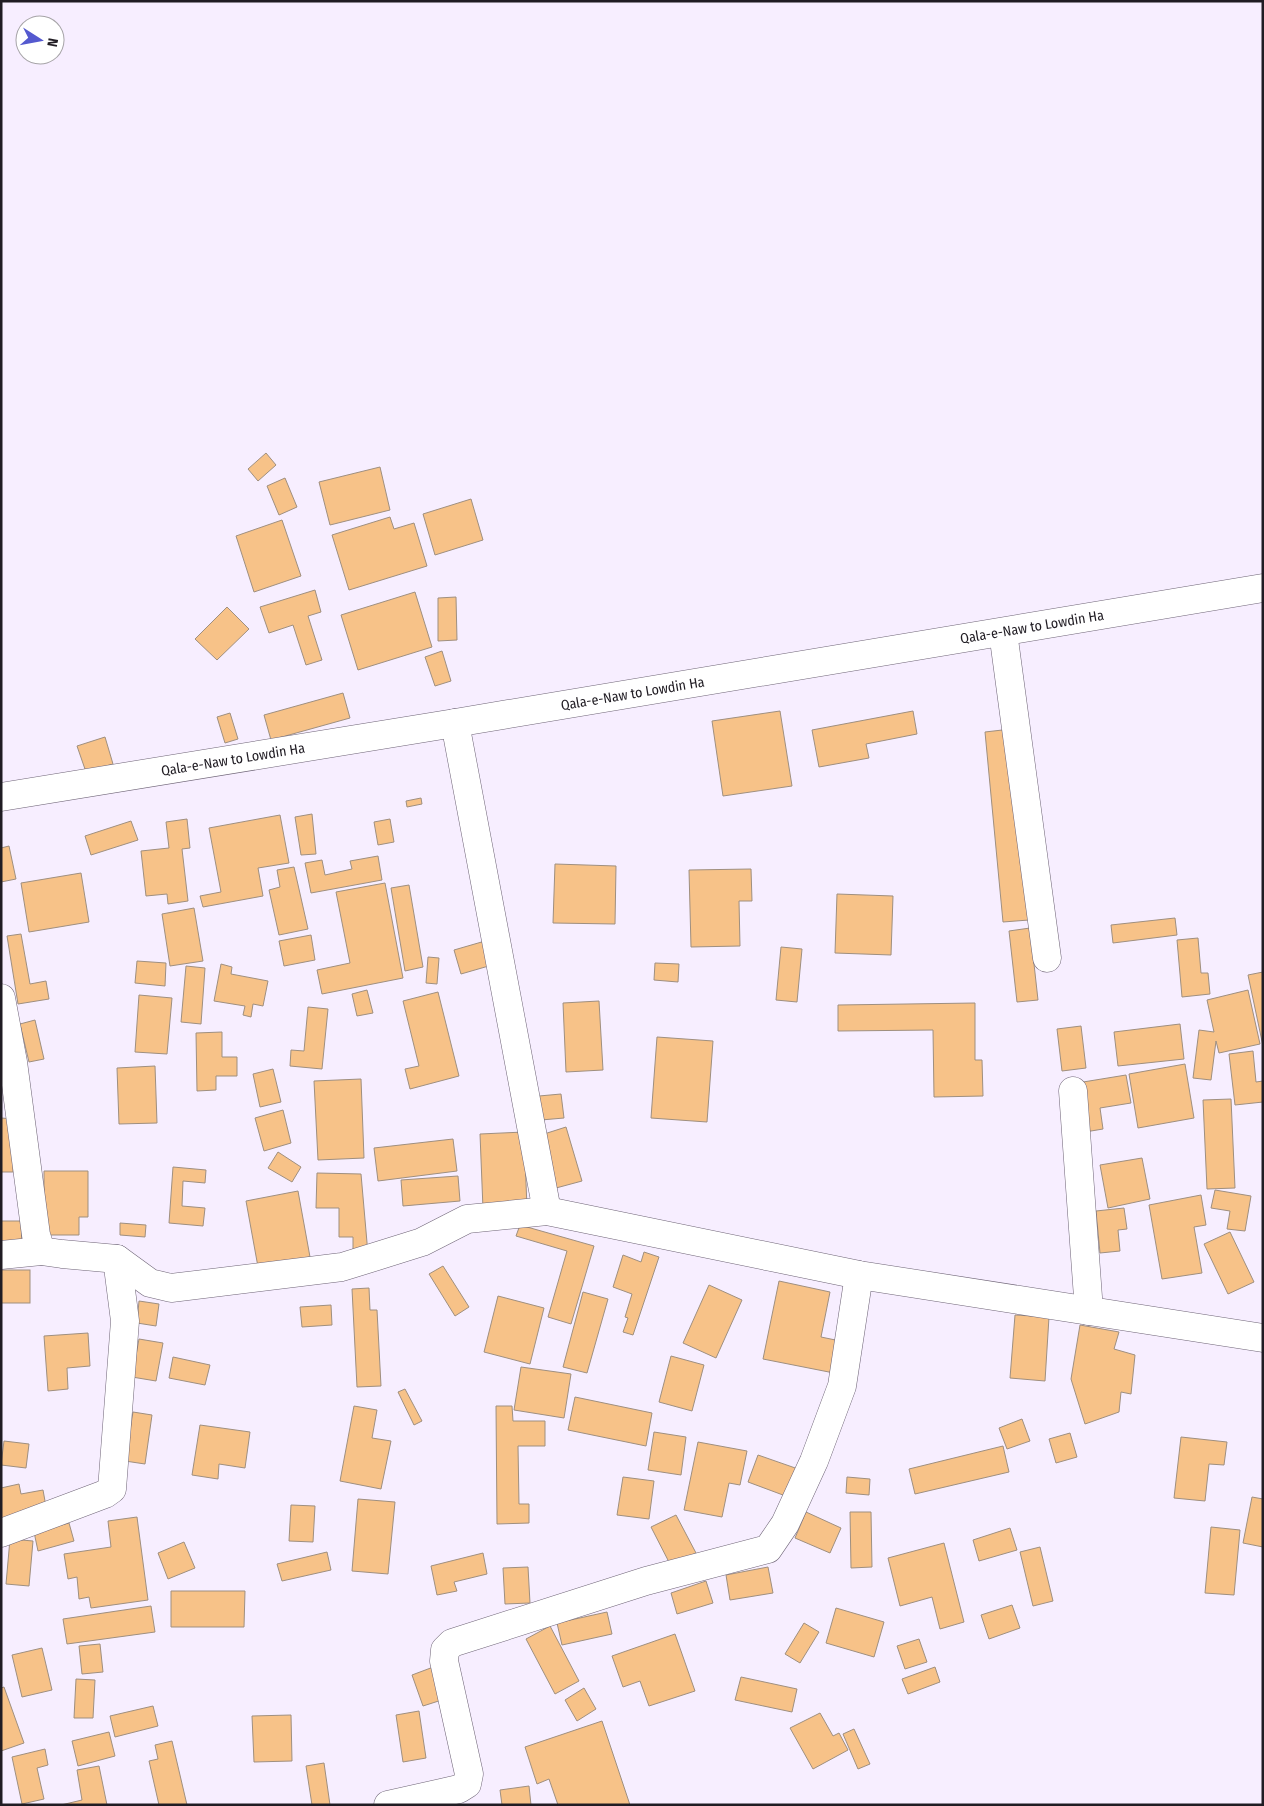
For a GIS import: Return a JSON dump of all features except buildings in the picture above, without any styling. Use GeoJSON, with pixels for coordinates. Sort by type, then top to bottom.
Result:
{"type":"FeatureCollection","features":[{"type":"Feature","properties":{"kind":"street","name":"Qala-e-Naw to Lowdin Ha"},"geometry":{"type":"LineString","coordinates":[[1,797],[1263,588]]}},
{"type":"Feature","properties":{"kind":"street"},"geometry":{"type":"LineString","coordinates":[[1003,632],[1046,958]]}},
{"type":"Feature","properties":{"kind":"street"},"geometry":{"type":"LineString","coordinates":[[455,723],[547,1211]]}},
{"type":"Feature","properties":{"kind":"street"},"geometry":{"type":"LineString","coordinates":[[1,998],[13,1062],[36,1235],[41,1251]]}},
{"type":"Feature","properties":{"kind":"street"},"geometry":{"type":"LineString","coordinates":[[1072,1091],[1089,1311]]}},
{"type":"Feature","properties":{"kind":"street"},"geometry":{"type":"LineString","coordinates":[[1,1255],[41,1251],[116,1259],[150,1283],[171,1288],[342,1267],[422,1242],[467,1219],[547,1211],[859,1275],[1263,1338]]}},
{"type":"Feature","properties":{"kind":"street"},"geometry":{"type":"LineString","coordinates":[[1,1533],[105,1494],[112,1489],[125,1321],[116,1259]]}},
{"type":"Feature","properties":{"kind":"street"},"geometry":{"type":"LineString","coordinates":[[388,1805],[459,1789],[467,1784],[469,1774],[444,1661],[445,1650],[452,1644],[646,1581],[768,1549],[786,1524],[814,1461],[842,1386],[859,1275]]}}]}
